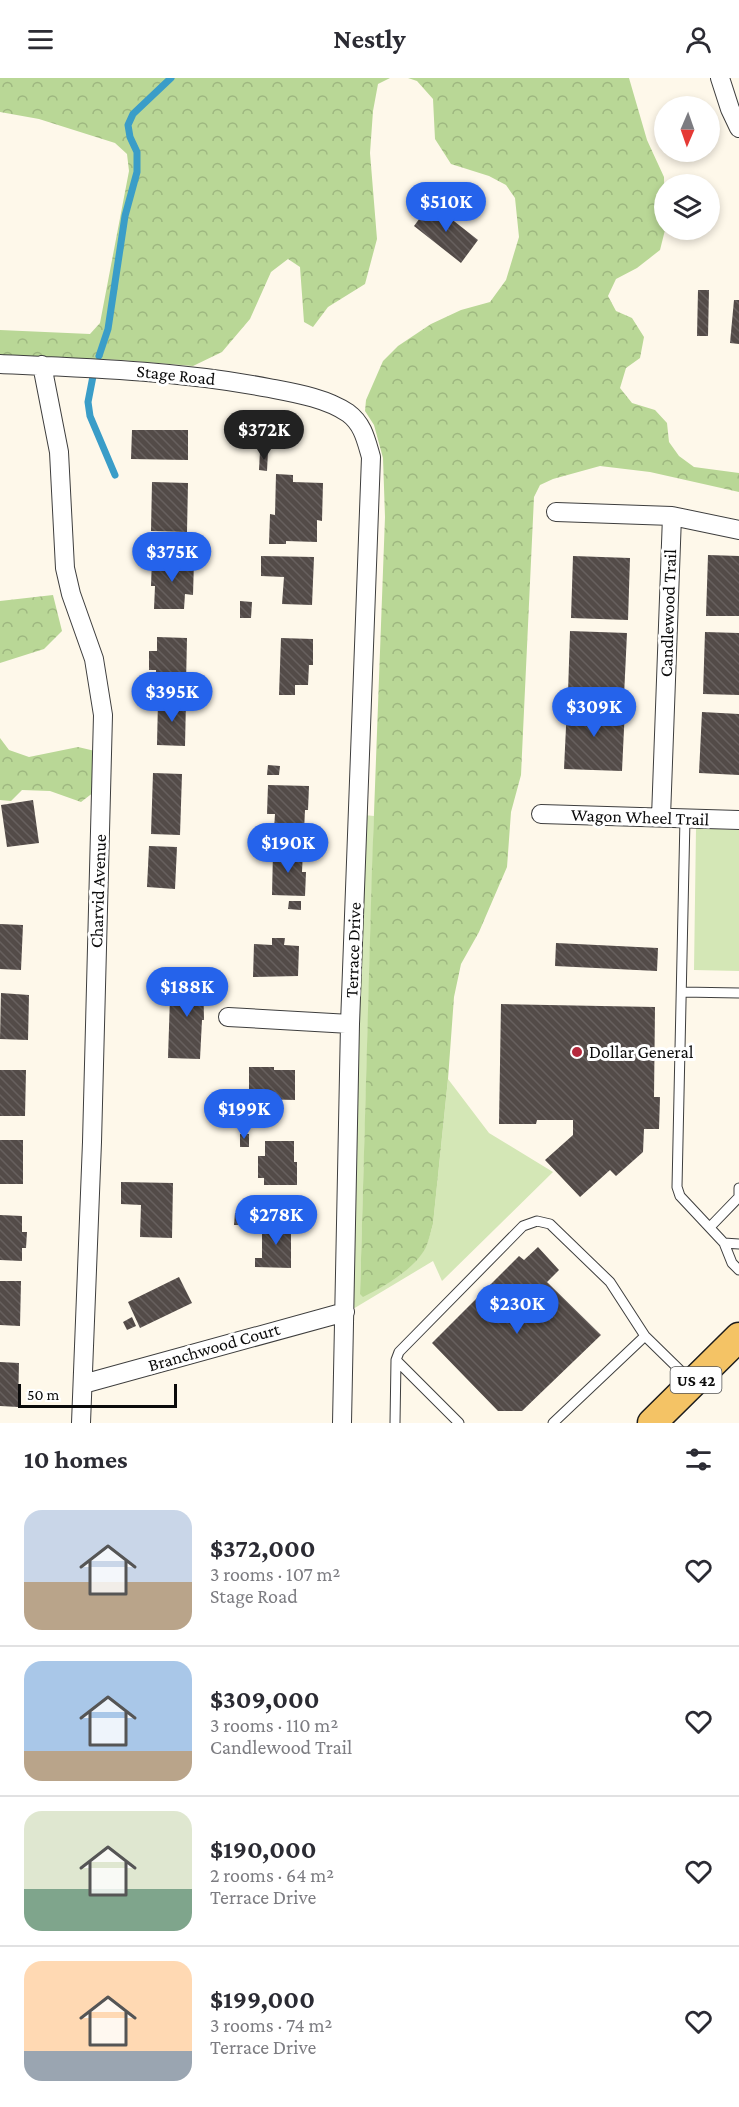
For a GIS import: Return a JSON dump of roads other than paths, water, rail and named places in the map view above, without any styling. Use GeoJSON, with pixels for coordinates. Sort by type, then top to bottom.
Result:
{"type":"FeatureCollection","features":[{"type":"Feature","properties":{"kind":"main road","name":"US 42"},"geometry":{"type":"LineString","coordinates":[[652,1423],[739,1338]]}},
{"type":"Feature","properties":{"kind":"street"},"geometry":{"type":"LineString","coordinates":[[720,78],[739,128]]}},
{"type":"Feature","properties":{"kind":"street","name":"Stage Road"},"geometry":{"type":"LineString","coordinates":[[0,364],[134,370],[240,382],[320,400],[347,413]]}},
{"type":"Feature","properties":{"kind":"street","name":"Charvid Avenue"},"geometry":{"type":"LineString","coordinates":[[42,365],[59,452],[65,568],[71,594],[94,659],[103,715],[81,1423]]}},
{"type":"Feature","properties":{"kind":"street","name":"Terrace Drive"},"geometry":{"type":"LineString","coordinates":[[342,1423],[350,1024],[370,457],[362,430],[347,413]]}},
{"type":"Feature","properties":{"kind":"street"},"geometry":{"type":"LineString","coordinates":[[556,512],[672,516],[739,530]]}},
{"type":"Feature","properties":{"kind":"street","name":"Candlewood Trail"},"geometry":{"type":"LineString","coordinates":[[661,818],[672,516]]}},
{"type":"Feature","properties":{"kind":"street","name":"Wagon Wheel Trail"},"geometry":{"type":"LineString","coordinates":[[541,814],[739,820]]}},
{"type":"Feature","properties":{"kind":"street"},"geometry":{"type":"LineString","coordinates":[[228,1017],[350,1024]]}},
{"type":"Feature","properties":{"kind":"street","name":"Branchwood Court"},"geometry":{"type":"LineString","coordinates":[[83,1384],[345,1312]]}},
{"type":"Feature","properties":{"kind":"lane"},"geometry":{"type":"LineString","coordinates":[[685,818],[676,1187],[680,1196],[724,1243],[732,1263],[739,1270]]}},
{"type":"Feature","properties":{"kind":"lane"},"geometry":{"type":"LineString","coordinates":[[682,992],[739,993]]}},
{"type":"Feature","properties":{"kind":"lane"},"geometry":{"type":"LineString","coordinates":[[710,1227],[739,1197],[739,1188]]}},
{"type":"Feature","properties":{"kind":"lane"},"geometry":{"type":"LineString","coordinates":[[395,1423],[396,1360],[399,1352],[523,1226],[537,1221],[550,1224],[610,1281],[645,1336],[693,1383]]}},
{"type":"Feature","properties":{"kind":"lane"},"geometry":{"type":"LineString","coordinates":[[724,1243],[739,1244]]}},
{"type":"Feature","properties":{"kind":"lane"},"geometry":{"type":"LineString","coordinates":[[553,1423],[645,1336]]}},
{"type":"Feature","properties":{"kind":"lane"},"geometry":{"type":"LineString","coordinates":[[396,1360],[459,1423]]}},
{"type":"Feature","properties":{"kind":"waterway"},"geometry":{"type":"LineString","coordinates":[[99,356],[108,329],[125,216],[137,172],[137,152],[130,137],[128,125],[133,114],[171,78]]}},
{"type":"Feature","properties":{"kind":"waterway"},"geometry":{"type":"LineString","coordinates":[[94,371],[88,402],[90,416],[115,475]]}},
{"type":"Feature","properties":{"kind":"place","name":"Dollar General"},"geometry":{"type":"Point","coordinates":[577,1052]}}]}
